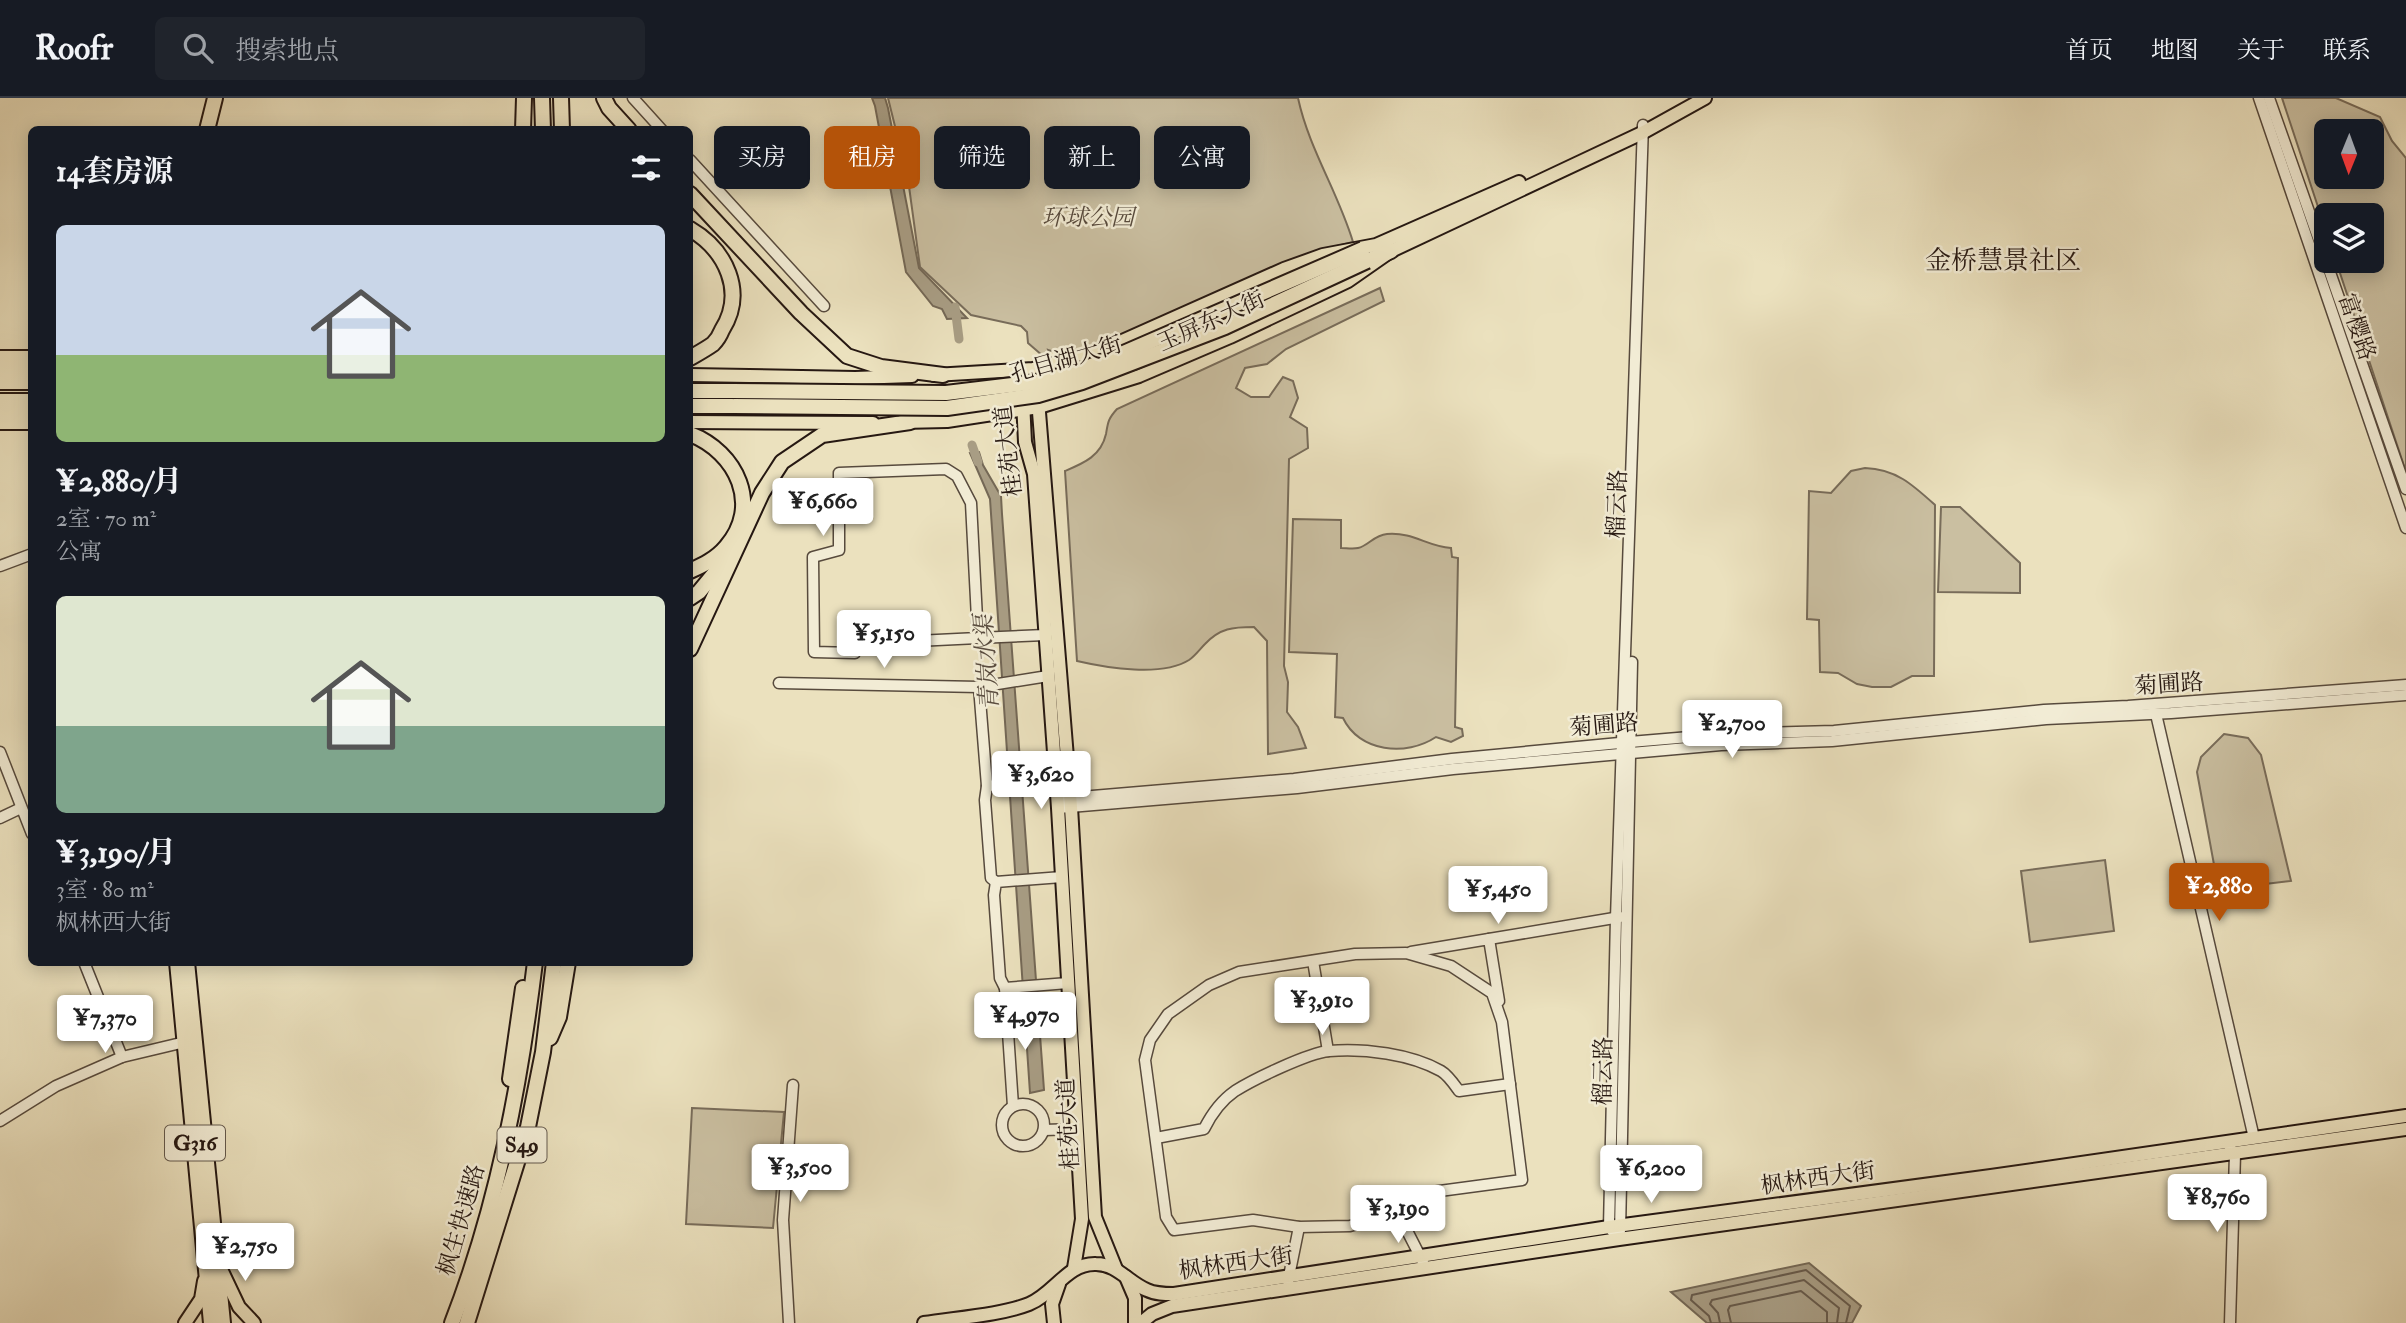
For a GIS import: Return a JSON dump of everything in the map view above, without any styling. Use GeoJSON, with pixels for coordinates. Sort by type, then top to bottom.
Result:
{"type":"FeatureCollection","features":[{"type":"Feature","properties":{"kind":"highway"},"geometry":{"type":"LineString","coordinates":[[208,126],[215,98]]}},
{"type":"Feature","properties":{"kind":"highway"},"geometry":{"type":"LineString","coordinates":[[218,126],[224,98]]}},
{"type":"Feature","properties":{"kind":"highway"},"geometry":{"type":"LineString","coordinates":[[524,98],[524,126]]}},
{"type":"Feature","properties":{"kind":"highway"},"geometry":{"type":"LineString","coordinates":[[542,98],[543,126]]}},
{"type":"Feature","properties":{"kind":"highway"},"geometry":{"type":"LineString","coordinates":[[561,98],[562,126]]}},
{"type":"Feature","properties":{"kind":"highway"},"geometry":{"type":"LineString","coordinates":[[604,98],[625,126]]}},
{"type":"Feature","properties":{"kind":"highway"},"geometry":{"type":"LineString","coordinates":[[693,197],[801,313],[848,356],[881,367],[943,374]]}},
{"type":"Feature","properties":{"kind":"highway"},"geometry":{"type":"LineString","coordinates":[[693,210],[734,242]]}},
{"type":"Feature","properties":{"kind":"highway"},"geometry":{"type":"LineString","coordinates":[[693,231],[704,237],[721,256],[731,279],[734,299],[729,320],[715,342],[693,356]]}},
{"type":"Feature","properties":{"kind":"highway","name":"孔目湖大街"},"geometry":{"type":"LineString","coordinates":[[693,406],[734,399],[946,393],[1036,382],[1078,371],[1119,355],[1369,252],[1391,251]]}},
{"type":"Feature","properties":{"kind":"highway"},"geometry":{"type":"LineString","coordinates":[[4,376],[28,370]]}},
{"type":"Feature","properties":{"kind":"highway"},"geometry":{"type":"LineString","coordinates":[[4,376],[28,381]]}},
{"type":"Feature","properties":{"kind":"highway","name":"孔目湖大街"},"geometry":{"type":"LineString","coordinates":[[693,392],[734,399]]}},
{"type":"Feature","properties":{"kind":"highway"},"geometry":{"type":"LineString","coordinates":[[4,410],[28,402]]}},
{"type":"Feature","properties":{"kind":"highway"},"geometry":{"type":"LineString","coordinates":[[4,410],[28,413]]}},
{"type":"Feature","properties":{"kind":"highway"},"geometry":{"type":"LineString","coordinates":[[693,642],[762,493],[782,462],[822,435],[909,422]]}},
{"type":"Feature","properties":{"kind":"highway"},"geometry":{"type":"LineString","coordinates":[[693,435],[723,454],[737,472],[742,493],[736,533],[725,548],[709,562],[693,570]]}},
{"type":"Feature","properties":{"kind":"highway"},"geometry":{"type":"LineString","coordinates":[[693,595],[716,573],[744,530]]}},
{"type":"Feature","properties":{"kind":"highway","name":"G316"},"geometry":{"type":"LineString","coordinates":[[177,966],[212,1261],[223,1323]]}},
{"type":"Feature","properties":{"kind":"highway","name":"G316"},"geometry":{"type":"LineString","coordinates":[[187,966],[212,1261],[211,1323]]}},
{"type":"Feature","properties":{"kind":"highway"},"geometry":{"type":"LineString","coordinates":[[502,1164],[505,1113],[525,966]]}},
{"type":"Feature","properties":{"kind":"highway","name":"枫生快速路"},"geometry":{"type":"LineString","coordinates":[[452,1323],[484,1230],[502,1164],[525,1047],[535,966]]}},
{"type":"Feature","properties":{"kind":"highway","name":"枫生快速路"},"geometry":{"type":"LineString","coordinates":[[467,1323],[528,1126],[543,1052],[554,966]]}},
{"type":"Feature","properties":{"kind":"highway"},"geometry":{"type":"LineString","coordinates":[[543,1052],[559,1017],[567,966]]}},
{"type":"Feature","properties":{"kind":"main road","name":"玉屏东大街"},"geometry":{"type":"LineString","coordinates":[[693,375],[855,378],[1033,369],[1076,358],[1111,346],[1284,269],[1323,255],[1369,252],[1645,128],[1693,98]]}},
{"type":"Feature","properties":{"kind":"main road","name":"玉屏东大街"},"geometry":{"type":"LineString","coordinates":[[693,422],[947,421],[1039,407],[1139,376],[1230,337],[1348,281],[1391,251],[1705,98]]}},
{"type":"Feature","properties":{"kind":"main road"},"geometry":{"type":"LineString","coordinates":[[0,357],[28,357]]}},
{"type":"Feature","properties":{"kind":"main road","name":"桂苑大道"},"geometry":{"type":"LineString","coordinates":[[1033,369],[1039,407],[1094,1217],[1135,1298],[1135,1323]]}},
{"type":"Feature","properties":{"kind":"main road","name":"桂苑大道"},"geometry":{"type":"LineString","coordinates":[[1033,369],[1023,388],[1023,410],[1025,442],[1034,474],[1056,781],[1064,803],[1062,877],[1082,1219],[1074,1268]]}},
{"type":"Feature","properties":{"kind":"main road"},"geometry":{"type":"LineString","coordinates":[[4,410],[28,421]]}},
{"type":"Feature","properties":{"kind":"main road","name":"枫林西大街"},"geometry":{"type":"LineString","coordinates":[[1141,1323],[1152,1314],[1172,1306],[1288,1283],[1616,1230],[2406,1116]]}},
{"type":"Feature","properties":{"kind":"main road","name":"枫林西大街"},"geometry":{"type":"LineString","coordinates":[[1616,1230],[2235,1154],[2406,1129]]}},
{"type":"Feature","properties":{"kind":"main road"},"geometry":{"type":"LineString","coordinates":[[185,1323],[201,1299],[212,1261]]}},
{"type":"Feature","properties":{"kind":"main road"},"geometry":{"type":"LineString","coordinates":[[212,1261],[239,1307],[254,1323]]}},
{"type":"Feature","properties":{"kind":"main road","name":"枫林西大街"},"geometry":{"type":"LineString","coordinates":[[1074,1268],[1098,1264],[1121,1272],[1148,1291],[1174,1294],[1288,1283]]}},
{"type":"Feature","properties":{"kind":"main road"},"geometry":{"type":"LineString","coordinates":[[924,1323],[1017,1308],[1042,1298],[1074,1268]]}},
{"type":"Feature","properties":{"kind":"main road"},"geometry":{"type":"LineString","coordinates":[[1054,1323],[1054,1296],[1063,1278]]}},
{"type":"Feature","properties":{"kind":"street"},"geometry":{"type":"LineString","coordinates":[[633,98],[658,126]]}},
{"type":"Feature","properties":{"kind":"street","name":"富樱路"},"geometry":{"type":"LineString","coordinates":[[2259,98],[2406,528]]}},
{"type":"Feature","properties":{"kind":"street","name":"富樱路"},"geometry":{"type":"LineString","coordinates":[[2269,98],[2314,226]]}},
{"type":"Feature","properties":{"kind":"street","name":"榴云路"},"geometry":{"type":"LineString","coordinates":[[1616,1230],[1621,917],[1645,128]]}},
{"type":"Feature","properties":{"kind":"street"},"geometry":{"type":"LineString","coordinates":[[693,163],[824,306]]}},
{"type":"Feature","properties":{"kind":"street","name":"富樱路"},"geometry":{"type":"LineString","coordinates":[[2331,273],[2406,489]]}},
{"type":"Feature","properties":{"kind":"street"},"geometry":{"type":"LineString","coordinates":[[978,638],[971,503],[957,476],[946,469],[839,473],[839,550],[813,557],[814,652],[855,653],[855,644],[1045,635]]}},
{"type":"Feature","properties":{"kind":"street"},"geometry":{"type":"LineString","coordinates":[[0,566],[28,556]]}},
{"type":"Feature","properties":{"kind":"street"},"geometry":{"type":"LineString","coordinates":[[779,683],[985,686],[1048,676]]}},
{"type":"Feature","properties":{"kind":"street","name":"菊圃路"},"geometry":{"type":"LineString","coordinates":[[1064,803],[1452,759],[1725,734],[1834,731],[2044,710],[2406,685]]}},
{"type":"Feature","properties":{"kind":"street"},"geometry":{"type":"LineString","coordinates":[[985,686],[992,785],[985,800],[991,878],[1000,882],[1062,877]]}},
{"type":"Feature","properties":{"kind":"street","name":"菊圃路"},"geometry":{"type":"LineString","coordinates":[[1064,803],[1297,788],[1453,769],[1721,745],[1832,741],[2046,719],[2156,714],[2406,695]]}},
{"type":"Feature","properties":{"kind":"street"},"geometry":{"type":"LineString","coordinates":[[2156,714],[2254,1138]]}},
{"type":"Feature","properties":{"kind":"street"},"geometry":{"type":"LineString","coordinates":[[0,752],[28,825]]}},
{"type":"Feature","properties":{"kind":"street"},"geometry":{"type":"LineString","coordinates":[[992,785],[1056,781]]}},
{"type":"Feature","properties":{"kind":"street"},"geometry":{"type":"LineString","coordinates":[[0,818],[21,808]]}},
{"type":"Feature","properties":{"kind":"street"},"geometry":{"type":"LineString","coordinates":[[1000,882],[994,895],[1000,978],[1009,988],[1013,1106]]}},
{"type":"Feature","properties":{"kind":"street"},"geometry":{"type":"LineString","coordinates":[[1489,939],[1522,1180],[1432,1192],[1398,1213],[1349,1226],[1299,1227],[1253,1220],[1174,1230],[1166,1217],[1145,1060],[1150,1040],[1168,1014],[1209,985],[1238,972],[1355,954],[1406,953],[1489,939],[1621,917]]}},
{"type":"Feature","properties":{"kind":"street"},"geometry":{"type":"LineString","coordinates":[[1406,953],[1451,967],[1492,993],[1502,1022]]}},
{"type":"Feature","properties":{"kind":"street"},"geometry":{"type":"LineString","coordinates":[[1313,961],[1328,1051]]}},
{"type":"Feature","properties":{"kind":"street"},"geometry":{"type":"LineString","coordinates":[[86,966],[122,1057]]}},
{"type":"Feature","properties":{"kind":"street"},"geometry":{"type":"LineString","coordinates":[[1009,988],[1068,983]]}},
{"type":"Feature","properties":{"kind":"street"},"geometry":{"type":"LineString","coordinates":[[0,1121],[57,1086],[122,1057],[185,1042]]}},
{"type":"Feature","properties":{"kind":"street"},"geometry":{"type":"LineString","coordinates":[[1156,1138],[1204,1129],[1211,1115],[1233,1092],[1279,1068],[1328,1051],[1373,1053],[1412,1060],[1443,1072],[1459,1091],[1510,1084]]}},
{"type":"Feature","properties":{"kind":"street"},"geometry":{"type":"LineString","coordinates":[[789,1323],[783,1220],[793,1085]]}},
{"type":"Feature","properties":{"kind":"street"},"geometry":{"type":"LineString","coordinates":[[1026,1104],[1038,1110],[1042,1116],[1044,1130],[1030,1145],[1023,1146],[1005,1136],[1002,1122],[1007,1110],[1013,1106],[1026,1104]]}},
{"type":"Feature","properties":{"kind":"street"},"geometry":{"type":"LineString","coordinates":[[1044,1130],[1076,1129]]}},
{"type":"Feature","properties":{"kind":"street"},"geometry":{"type":"LineString","coordinates":[[2225,1140],[2235,1154],[2230,1323]]}},
{"type":"Feature","properties":{"kind":"street"},"geometry":{"type":"LineString","coordinates":[[1398,1213],[1423,1262]]}},
{"type":"Feature","properties":{"kind":"street"},"geometry":{"type":"LineString","coordinates":[[1288,1283],[1299,1227]]}},
{"type":"Feature","properties":{"kind":"green space","name":"环球公园"},"geometry":{"type":"Polygon","coordinates":[[[888,98],[1298,98],[1309,135],[1353,242],[1321,250],[1090,349],[1059,352],[1048,350],[1051,363],[1028,343],[1027,332],[1021,326],[971,315],[920,267],[909,189],[920,189],[920,126],[895,126],[888,98]]]}},
{"type":"Feature","properties":{"kind":"green space"},"geometry":{"type":"Polygon","coordinates":[[[2282,98],[2336,98],[2381,119],[2314,119],[2314,189],[2384,189],[2384,125],[2392,141],[2406,158],[2406,472],[2340,273],[2384,273],[2384,203],[2317,203],[2282,98]]]}},
{"type":"Feature","properties":{"kind":"green space"},"geometry":{"type":"Polygon","coordinates":[[[1380,288],[1384,301],[1286,349],[1267,364],[1245,368],[1236,388],[1251,397],[1269,397],[1283,377],[1293,381],[1298,398],[1290,417],[1307,428],[1308,448],[1289,459],[1284,666],[1288,682],[1287,712],[1298,727],[1306,748],[1268,754],[1267,641],[1254,627],[1233,628],[1222,632],[1189,660],[1164,668],[1134,670],[1077,661],[1065,471],[1085,462],[1096,453],[1104,442],[1108,423],[1117,409],[1380,288]]]}},
{"type":"Feature","properties":{"kind":"green space"},"geometry":{"type":"Polygon","coordinates":[[[1865,468],[1895,475],[1935,505],[1934,676],[1912,676],[1891,687],[1857,684],[1838,673],[1820,672],[1819,620],[1807,619],[1809,491],[1831,493],[1851,471],[1865,468]]]}},
{"type":"Feature","properties":{"kind":"green space"},"geometry":{"type":"Polygon","coordinates":[[[1941,507],[1960,507],[2020,563],[2020,593],[1938,592],[1941,507]]]}},
{"type":"Feature","properties":{"kind":"green space"},"geometry":{"type":"Polygon","coordinates":[[[1293,519],[1341,520],[1341,548],[1358,548],[1382,535],[1396,534],[1451,548],[1452,557],[1458,558],[1455,727],[1462,729],[1463,736],[1451,742],[1436,737],[1411,747],[1384,748],[1360,738],[1343,718],[1335,717],[1337,654],[1289,652],[1293,519]]]}},
{"type":"Feature","properties":{"kind":"green space"},"geometry":{"type":"Polygon","coordinates":[[[2224,734],[2248,738],[2261,755],[2291,881],[2265,884],[2250,892],[2231,884],[2215,870],[2197,772],[2201,757],[2224,734]]]}},
{"type":"Feature","properties":{"kind":"green space"},"geometry":{"type":"Polygon","coordinates":[[[2105,860],[2114,931],[2030,942],[2021,871],[2105,860]]]}},
{"type":"Feature","properties":{"kind":"green space"},"geometry":{"type":"Polygon","coordinates":[[[692,1108],[784,1112],[773,1228],[686,1224],[692,1108]]]}},
{"type":"Feature","properties":{"kind":"water"},"geometry":{"type":"Polygon","coordinates":[[[872,98],[885,98],[891,126],[879,126],[872,98]]]}},
{"type":"Feature","properties":{"kind":"water"},"geometry":{"type":"Polygon","coordinates":[[[890,189],[904,189],[919,268],[967,318],[947,319],[942,309],[933,306],[906,272],[890,189]]]}},
{"type":"Feature","properties":{"kind":"water"},"geometry":{"type":"Polygon","coordinates":[[[979,452],[983,465],[1001,496],[1044,1090],[1030,1093],[990,499],[970,453],[979,452]]]}},
{"type":"Feature","properties":{"kind":"water"},"geometry":{"type":"Polygon","coordinates":[[[1809,1263],[1861,1306],[1852,1323],[1707,1323],[1671,1292],[1809,1263]]]}},
{"type":"Feature","properties":{"kind":"waterway","name":"青岚水渠"},"geometry":{"type":"LineString","coordinates":[[955,307],[959,339]]}},
{"type":"Feature","properties":{"kind":"waterway","name":"青岚水渠"},"geometry":{"type":"LineString","coordinates":[[972,445],[978,462]]}},
{"type":"Feature","properties":{"kind":"district","name":"金桥慧景社区"},"geometry":{"type":"Point","coordinates":[2003,261]}}]}
